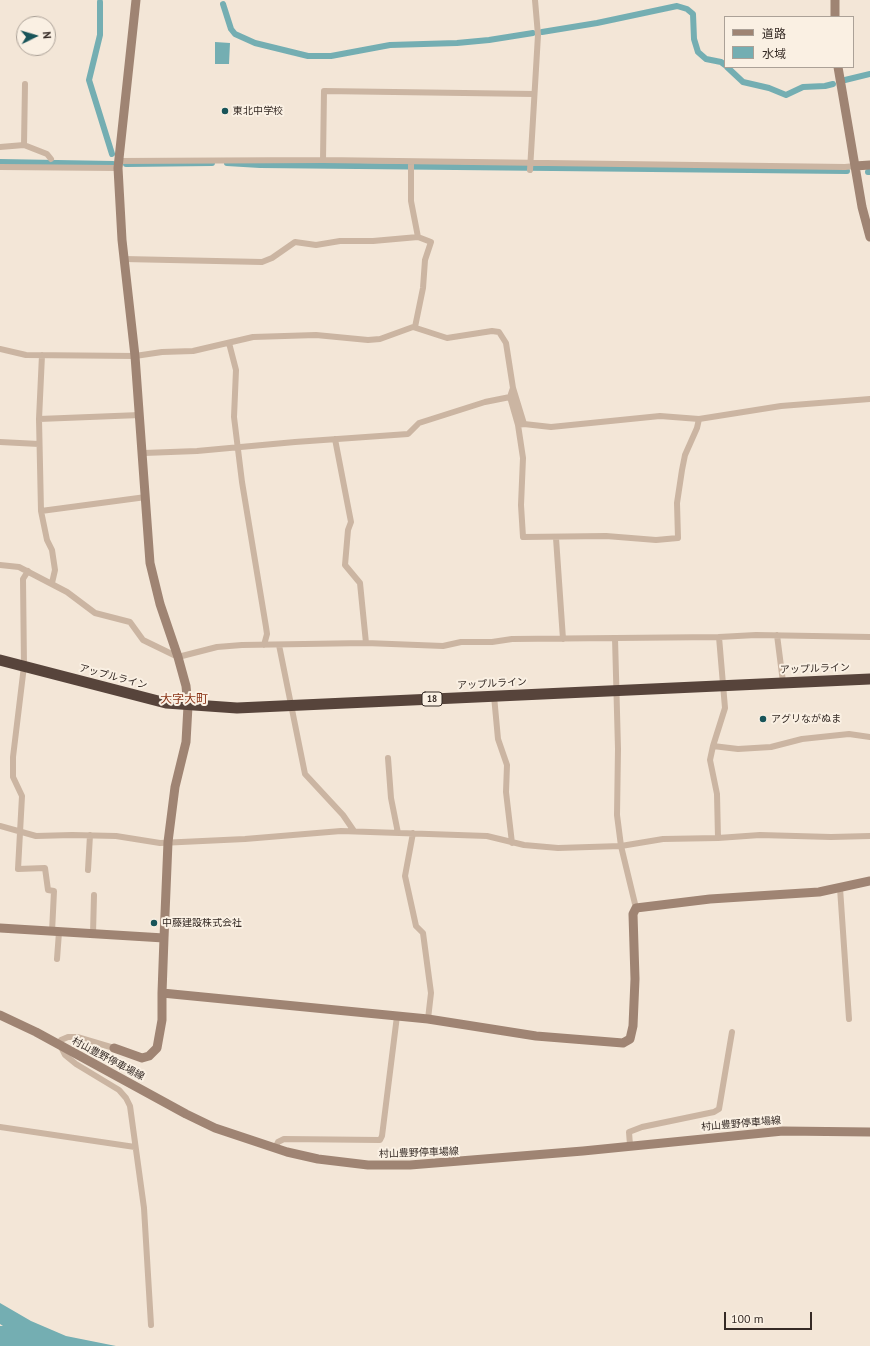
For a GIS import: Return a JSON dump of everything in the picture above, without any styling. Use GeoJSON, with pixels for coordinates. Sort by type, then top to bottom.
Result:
{"type":"FeatureCollection","features":[{"type":"Feature","properties":{"kind":"highway","name":"アップルライン"},"geometry":{"type":"LineString","coordinates":[[0,660],[166,703],[188,706],[237,708],[870,679]]}},
{"type":"Feature","properties":{"kind":"street"},"geometry":{"type":"LineString","coordinates":[[136,0],[118,164],[124,259],[144,453],[150,563],[160,604],[186,686],[188,706],[186,742],[176,787],[168,842],[162,1020],[157,1048],[149,1056],[142,1058],[77,1037],[68,1037],[61,1040],[60,1046],[65,1055],[76,1064],[119,1090],[126,1098],[130,1106],[144,1208],[151,1325]]}},
{"type":"Feature","properties":{"kind":"street"},"geometry":{"type":"LineString","coordinates":[[529,166],[538,35],[535,0]]}},
{"type":"Feature","properties":{"kind":"street"},"geometry":{"type":"LineString","coordinates":[[835,0],[835,16]]}},
{"type":"Feature","properties":{"kind":"street"},"geometry":{"type":"LineString","coordinates":[[838,68],[855,166],[870,237]]}},
{"type":"Feature","properties":{"kind":"street"},"geometry":{"type":"LineString","coordinates":[[24,145],[25,84]]}},
{"type":"Feature","properties":{"kind":"street"},"geometry":{"type":"LineString","coordinates":[[323,160],[324,91],[534,94]]}},
{"type":"Feature","properties":{"kind":"street"},"geometry":{"type":"LineString","coordinates":[[0,147],[24,145],[47,154],[51,159]]}},
{"type":"Feature","properties":{"kind":"street"},"geometry":{"type":"LineString","coordinates":[[0,167],[323,160],[411,165],[845,167],[870,165]]}},
{"type":"Feature","properties":{"kind":"street"},"geometry":{"type":"LineString","coordinates":[[411,165],[412,201],[418,237]]}},
{"type":"Feature","properties":{"kind":"street"},"geometry":{"type":"LineString","coordinates":[[124,259],[262,262],[272,258],[295,242],[316,245],[340,241],[373,241],[418,237],[430,242],[425,260],[423,288],[415,327]]}},
{"type":"Feature","properties":{"kind":"street"},"geometry":{"type":"LineString","coordinates":[[0,349],[26,355],[62,356],[78,354],[135,356],[162,352],[188,352],[253,337],[282,335],[316,335],[368,340],[415,327],[447,338],[492,331],[499,332],[506,343],[513,388],[524,424]]}},
{"type":"Feature","properties":{"kind":"street"},"geometry":{"type":"LineString","coordinates":[[229,343],[236,370],[234,408],[237,447],[267,634],[264,645]]}},
{"type":"Feature","properties":{"kind":"street"},"geometry":{"type":"LineString","coordinates":[[42,355],[38,420],[41,511],[47,540],[52,550],[55,570],[52,583]]}},
{"type":"Feature","properties":{"kind":"street"},"geometry":{"type":"LineString","coordinates":[[513,388],[510,397],[518,425],[523,458],[521,505],[524,537],[556,538],[606,536],[656,540],[678,538],[677,503],[682,470],[685,455],[700,418]]}},
{"type":"Feature","properties":{"kind":"street"},"geometry":{"type":"LineString","coordinates":[[144,453],[197,451],[408,434],[419,423],[485,402],[510,397]]}},
{"type":"Feature","properties":{"kind":"street"},"geometry":{"type":"LineString","coordinates":[[518,425],[551,426],[660,416],[700,418],[781,406],[870,399]]}},
{"type":"Feature","properties":{"kind":"street"},"geometry":{"type":"LineString","coordinates":[[38,420],[140,415]]}},
{"type":"Feature","properties":{"kind":"street"},"geometry":{"type":"LineString","coordinates":[[335,439],[351,522],[348,530],[345,565],[360,583],[366,643]]}},
{"type":"Feature","properties":{"kind":"street"},"geometry":{"type":"LineString","coordinates":[[0,442],[39,444]]}},
{"type":"Feature","properties":{"kind":"street"},"geometry":{"type":"LineString","coordinates":[[41,511],[146,497]]}},
{"type":"Feature","properties":{"kind":"street"},"geometry":{"type":"LineString","coordinates":[[556,538],[563,639]]}},
{"type":"Feature","properties":{"kind":"street"},"geometry":{"type":"LineString","coordinates":[[0,565],[19,567],[52,583],[95,612],[130,622],[143,640],[178,657],[217,647],[264,645],[366,643],[443,646],[461,642],[492,642],[512,640],[776,635],[870,637]]}},
{"type":"Feature","properties":{"kind":"street"},"geometry":{"type":"LineString","coordinates":[[28,571],[23,579],[24,666],[13,757],[13,777],[22,796],[18,869],[46,868],[48,890],[54,891],[57,959]]}},
{"type":"Feature","properties":{"kind":"street"},"geometry":{"type":"LineString","coordinates":[[776,635],[783,682]]}},
{"type":"Feature","properties":{"kind":"street"},"geometry":{"type":"LineString","coordinates":[[718,838],[717,794],[710,760],[725,708],[719,637]]}},
{"type":"Feature","properties":{"kind":"street"},"geometry":{"type":"LineString","coordinates":[[162,993],[428,1019],[536,1036],[586,1041],[623,1043],[630,1039],[633,1026],[635,979],[633,914],[636,908],[621,846],[616,815],[617,691],[615,638]]}},
{"type":"Feature","properties":{"kind":"street"},"geometry":{"type":"LineString","coordinates":[[279,645],[290,706],[305,774],[343,815],[354,831]]}},
{"type":"Feature","properties":{"kind":"street"},"geometry":{"type":"LineString","coordinates":[[494,696],[498,739],[507,765],[506,792],[512,843]]}},
{"type":"Feature","properties":{"kind":"street"},"geometry":{"type":"LineString","coordinates":[[713,746],[744,749],[771,747],[802,739],[849,734],[870,737]]}},
{"type":"Feature","properties":{"kind":"street"},"geometry":{"type":"LineString","coordinates":[[388,758],[390,798],[398,833]]}},
{"type":"Feature","properties":{"kind":"street"},"geometry":{"type":"LineString","coordinates":[[0,826],[19,832],[46,836],[90,835],[168,842],[245,840],[311,832],[354,831],[487,836],[512,843],[558,848],[621,846],[663,838],[718,838],[760,835],[831,837],[870,836]]}},
{"type":"Feature","properties":{"kind":"street"},"geometry":{"type":"LineString","coordinates":[[413,834],[405,876],[416,926],[423,933],[432,993],[428,1019]]}},
{"type":"Feature","properties":{"kind":"street"},"geometry":{"type":"LineString","coordinates":[[88,870],[90,835]]}},
{"type":"Feature","properties":{"kind":"street"},"geometry":{"type":"LineString","coordinates":[[636,908],[697,900],[819,892],[870,881]]}},
{"type":"Feature","properties":{"kind":"street"},"geometry":{"type":"LineString","coordinates":[[840,888],[849,1020]]}},
{"type":"Feature","properties":{"kind":"street"},"geometry":{"type":"LineString","coordinates":[[93,934],[94,895]]}},
{"type":"Feature","properties":{"kind":"street"},"geometry":{"type":"LineString","coordinates":[[0,928],[164,938]]}},
{"type":"Feature","properties":{"kind":"street","name":"村山豊野停車場線"},"geometry":{"type":"LineString","coordinates":[[0,1015],[186,1114],[228,1133],[274,1148],[318,1158],[358,1164],[410,1165],[460,1162],[783,1131],[870,1132]]}},
{"type":"Feature","properties":{"kind":"street"},"geometry":{"type":"LineString","coordinates":[[274,1148],[278,1142],[284,1139],[380,1140],[382,1136],[397,1016]]}},
{"type":"Feature","properties":{"kind":"street"},"geometry":{"type":"LineString","coordinates":[[630,1145],[629,1132],[642,1127],[714,1112],[719,1109],[732,1032]]}},
{"type":"Feature","properties":{"kind":"street"},"geometry":{"type":"LineString","coordinates":[[0,1127],[135,1147]]}},
{"type":"Feature","properties":{"kind":"water"},"geometry":{"type":"Polygon","coordinates":[[[215,42],[230,43],[229,64],[215,64],[215,42]]]}},
{"type":"Feature","properties":{"kind":"water"},"geometry":{"type":"Polygon","coordinates":[[[0,1303],[31,1321],[66,1336],[116,1346],[0,1346],[0,1326],[3,1326],[0,1324],[0,1303]]]}},
{"type":"Feature","properties":{"kind":"waterway"},"geometry":{"type":"LineString","coordinates":[[100,2],[100,35],[89,80],[112,154]]}},
{"type":"Feature","properties":{"kind":"waterway"},"geometry":{"type":"LineString","coordinates":[[223,4],[231,29],[235,34],[255,43],[308,56],[331,56],[390,45],[457,43],[489,40],[533,33]]}},
{"type":"Feature","properties":{"kind":"waterway"},"geometry":{"type":"LineString","coordinates":[[542,32],[597,23],[677,6],[687,9],[693,14],[694,39],[698,52],[706,59],[721,62],[724,64]]}},
{"type":"Feature","properties":{"kind":"waterway"},"geometry":{"type":"LineString","coordinates":[[728,68],[743,82],[769,88],[786,95],[803,87],[833,84]]}},
{"type":"Feature","properties":{"kind":"waterway"},"geometry":{"type":"LineString","coordinates":[[845,80],[870,74]]}},
{"type":"Feature","properties":{"kind":"waterway"},"geometry":{"type":"LineString","coordinates":[[0,162],[113,164]]}},
{"type":"Feature","properties":{"kind":"waterway"},"geometry":{"type":"LineString","coordinates":[[126,164],[212,163]]}},
{"type":"Feature","properties":{"kind":"waterway"},"geometry":{"type":"LineString","coordinates":[[227,163],[260,165],[847,171]]}},
{"type":"Feature","properties":{"kind":"place","name":"東北中学校"},"geometry":{"type":"Point","coordinates":[225,111]}},
{"type":"Feature","properties":{"kind":"place","name":"アグリながぬま"},"geometry":{"type":"Point","coordinates":[763,719]}},
{"type":"Feature","properties":{"kind":"place","name":"中藤建設株式会社"},"geometry":{"type":"Point","coordinates":[154,923]}},
{"type":"Feature","properties":{"kind":"district","name":"大字大町"},"geometry":{"type":"Point","coordinates":[184,700]}}]}
